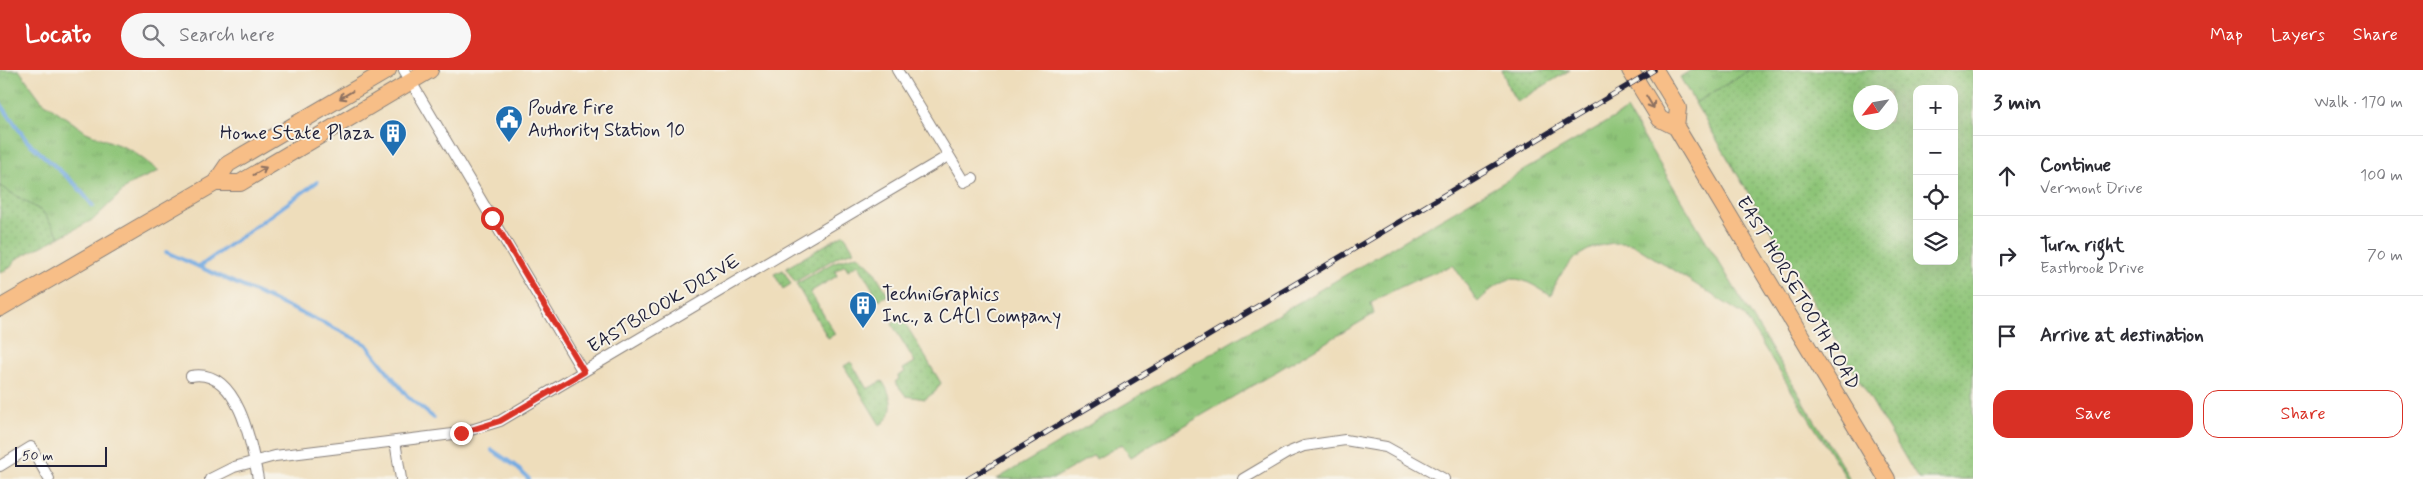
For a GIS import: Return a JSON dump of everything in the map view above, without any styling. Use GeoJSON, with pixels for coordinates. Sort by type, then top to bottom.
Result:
{"type":"FeatureCollection","features":[{"type":"Feature","properties":{"kind":"main road"},"geometry":{"type":"LineString","coordinates":[[0,308],[215,183],[228,164],[388,70]]}},
{"type":"Feature","properties":{"kind":"main road"},"geometry":{"type":"LineString","coordinates":[[215,183],[240,183],[407,76],[430,70]]}},
{"type":"Feature","properties":{"kind":"main road","name":"EAST HORSETOOTH ROAD"},"geometry":{"type":"LineString","coordinates":[[1630,70],[1660,118],[1676,127],[1887,479]]}},
{"type":"Feature","properties":{"kind":"main road","name":"EAST HORSETOOTH ROAD"},"geometry":{"type":"LineString","coordinates":[[1655,70],[1678,108],[1676,127]]}},
{"type":"Feature","properties":{"kind":"street"},"geometry":{"type":"LineString","coordinates":[[897,70],[965,182],[973,178]]}},
{"type":"Feature","properties":{"kind":"street"},"geometry":{"type":"LineString","coordinates":[[407,76],[584,372]]}},
{"type":"Feature","properties":{"kind":"street","name":"EASTBROOK DRIVE"},"geometry":{"type":"LineString","coordinates":[[210,479],[234,467],[255,461],[461,433],[500,421],[948,156]]}},
{"type":"Feature","properties":{"kind":"street"},"geometry":{"type":"LineString","coordinates":[[191,376],[206,375],[214,379],[233,399],[248,428],[258,479]]}},
{"type":"Feature","properties":{"kind":"street"},"geometry":{"type":"LineString","coordinates":[[1243,479],[1287,453],[1304,446],[1345,440],[1386,447],[1444,479]]}},
{"type":"Feature","properties":{"kind":"street"},"geometry":{"type":"LineString","coordinates":[[396,441],[401,479]]}},
{"type":"Feature","properties":{"kind":"street"},"geometry":{"type":"LineString","coordinates":[[0,466],[31,447],[49,479]]}},
{"type":"Feature","properties":{"kind":"green space"},"geometry":{"type":"Polygon","coordinates":[[[0,70],[19,70],[41,100],[86,132],[131,150],[159,171],[130,184],[94,219],[60,237],[43,212],[0,186],[0,70]]]}},
{"type":"Feature","properties":{"kind":"green space"},"geometry":{"type":"Polygon","coordinates":[[[1502,70],[1570,70],[1517,102],[1509,89],[1502,70]]]}},
{"type":"Feature","properties":{"kind":"green space"},"geometry":{"type":"Polygon","coordinates":[[[1691,70],[1750,70],[1695,103],[1680,77],[1691,70]]]}},
{"type":"Feature","properties":{"kind":"green space"},"geometry":{"type":"Polygon","coordinates":[[[1750,70],[1973,70],[1973,479],[1918,479],[1695,103],[1750,70]]]}},
{"type":"Feature","properties":{"kind":"green space"},"geometry":{"type":"Polygon","coordinates":[[[1627,110],[1850,479],[1847,479],[1744,315],[1632,244],[1618,243],[1605,244],[1581,254],[1563,271],[1551,296],[1529,283],[1513,279],[1497,285],[1478,302],[1453,265],[1381,297],[1371,303],[1374,314],[1131,457],[1122,444],[1096,459],[1094,455],[1053,479],[997,479],[1627,110]]]}},
{"type":"Feature","properties":{"kind":"green space"},"geometry":{"type":"Polygon","coordinates":[[[0,186],[43,212],[60,237],[16,259],[11,267],[0,273],[0,186]]]}},
{"type":"Feature","properties":{"kind":"green space"},"geometry":{"type":"Polygon","coordinates":[[[844,234],[854,251],[839,256],[795,282],[786,268],[844,234]]]}},
{"type":"Feature","properties":{"kind":"green space"},"geometry":{"type":"Polygon","coordinates":[[[858,255],[873,269],[888,295],[879,300],[858,264],[848,270],[845,265],[835,271],[837,276],[810,292],[835,334],[828,338],[796,284],[834,262],[858,255]]]}},
{"type":"Feature","properties":{"kind":"green space"},"geometry":{"type":"Polygon","coordinates":[[[783,270],[791,284],[783,289],[774,274],[783,270]]]}},
{"type":"Feature","properties":{"kind":"green space"},"geometry":{"type":"Polygon","coordinates":[[[902,318],[941,383],[935,392],[925,399],[906,396],[895,382],[899,379],[898,376],[905,372],[903,369],[915,362],[892,324],[902,318]]]}},
{"type":"Feature","properties":{"kind":"green space"},"geometry":{"type":"Polygon","coordinates":[[[851,362],[867,389],[882,381],[888,392],[891,410],[885,421],[880,425],[844,366],[851,362]]]}},
{"type":"Feature","properties":{"kind":"waterway"},"geometry":{"type":"LineString","coordinates":[[0,103],[27,141],[76,185],[93,206]]}},
{"type":"Feature","properties":{"kind":"waterway"},"geometry":{"type":"LineString","coordinates":[[199,267],[317,182]]}},
{"type":"Feature","properties":{"kind":"waterway"},"geometry":{"type":"LineString","coordinates":[[166,252],[366,344],[408,397],[434,418]]}},
{"type":"Feature","properties":{"kind":"waterway"},"geometry":{"type":"LineString","coordinates":[[492,450],[514,465],[529,479]]}},
{"type":"Feature","properties":{"kind":"railway"},"geometry":{"type":"LineString","coordinates":[[968,479],[1654,70]]}},
{"type":"Feature","properties":{"kind":"place","name":"Poudre Fire Authority Station 10"},"geometry":{"type":"Point","coordinates":[509,143]}},
{"type":"Feature","properties":{"kind":"place","name":"Home State Plaza"},"geometry":{"type":"Point","coordinates":[393,157]}},
{"type":"Feature","properties":{"kind":"place","name":"TechniGraphics Inc., a CACI Company"},"geometry":{"type":"Point","coordinates":[863,329]}},
{"type":"Feature","properties":{"kind":"route"},"geometry":{"type":"LineString","coordinates":[[461,433],[500,421],[584,372],[492,218]]}}]}
